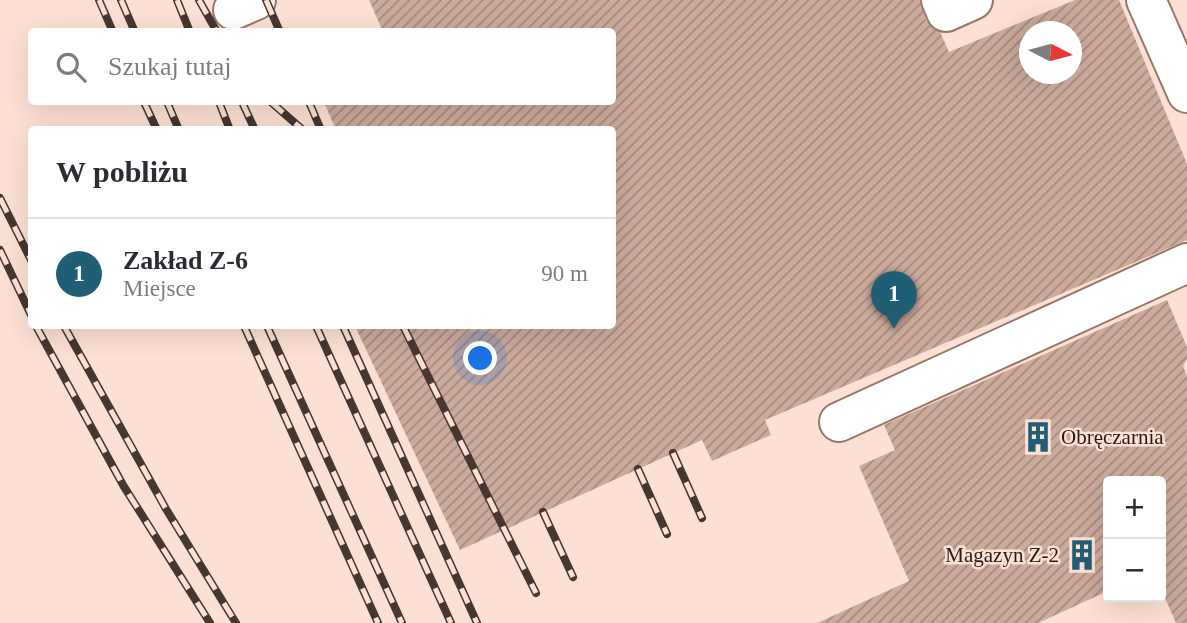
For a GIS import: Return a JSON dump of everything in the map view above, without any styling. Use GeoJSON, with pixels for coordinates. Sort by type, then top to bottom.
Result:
{"type":"FeatureCollection","features":[{"type":"Feature","properties":{"kind":"lane"},"geometry":{"type":"LineString","coordinates":[[941,0],[946,12],[973,0]]}},
{"type":"Feature","properties":{"kind":"lane"},"geometry":{"type":"LineString","coordinates":[[1146,0],[1187,93]]}},
{"type":"Feature","properties":{"kind":"lane"},"geometry":{"type":"LineString","coordinates":[[839,422],[1187,263]]}},
{"type":"Feature","properties":{"kind":"building"},"geometry":{"type":"Polygon","coordinates":[[[369,0],[920,0],[926,20],[940,32],[949,52],[1019,23],[1019,84],[1082,84],[1082,21],[1024,21],[1075,0],[1119,0],[1187,164],[1187,240],[765,420],[771,435],[712,461],[702,440],[460,550],[356,329],[616,329],[616,126],[334,126],[325,105],[616,105],[616,28],[381,28],[369,0]]]}},
{"type":"Feature","properties":{"kind":"building","name":"Obręczarnia"},"geometry":{"type":"Polygon","coordinates":[[[1167,300],[1187,347],[1187,359],[1183,366],[1187,376],[1187,623],[1176,623],[1166,600],[1166,476],[1103,476],[1103,593],[1038,623],[817,623],[909,581],[859,466],[895,450],[884,425],[1167,300]]]}},
{"type":"Feature","properties":{"kind":"railway"},"geometry":{"type":"LineString","coordinates":[[99,0],[111,28]]}},
{"type":"Feature","properties":{"kind":"railway"},"geometry":{"type":"LineString","coordinates":[[121,0],[133,28]]}},
{"type":"Feature","properties":{"kind":"railway"},"geometry":{"type":"LineString","coordinates":[[177,0],[188,28]]}},
{"type":"Feature","properties":{"kind":"railway"},"geometry":{"type":"LineString","coordinates":[[199,0],[215,28]]}},
{"type":"Feature","properties":{"kind":"railway"},"geometry":{"type":"LineString","coordinates":[[266,0],[278,28]]}},
{"type":"Feature","properties":{"kind":"railway"},"geometry":{"type":"LineString","coordinates":[[145,105],[155,126]]}},
{"type":"Feature","properties":{"kind":"railway"},"geometry":{"type":"LineString","coordinates":[[168,105],[177,126]]}},
{"type":"Feature","properties":{"kind":"railway"},"geometry":{"type":"LineString","coordinates":[[220,105],[228,126]]}},
{"type":"Feature","properties":{"kind":"railway"},"geometry":{"type":"LineString","coordinates":[[243,105],[253,126]]}},
{"type":"Feature","properties":{"kind":"railway"},"geometry":{"type":"LineString","coordinates":[[274,105],[298,126]]}},
{"type":"Feature","properties":{"kind":"railway"},"geometry":{"type":"LineString","coordinates":[[310,105],[319,126]]}},
{"type":"Feature","properties":{"kind":"railway"},"geometry":{"type":"LineString","coordinates":[[0,198],[28,254]]}},
{"type":"Feature","properties":{"kind":"railway"},"geometry":{"type":"LineString","coordinates":[[0,250],[28,309]]}},
{"type":"Feature","properties":{"kind":"railway"},"geometry":{"type":"LineString","coordinates":[[38,329],[123,485],[210,623]]}},
{"type":"Feature","properties":{"kind":"railway"},"geometry":{"type":"LineString","coordinates":[[66,329],[166,509],[236,623]]}},
{"type":"Feature","properties":{"kind":"railway"},"geometry":{"type":"LineString","coordinates":[[245,329],[378,623]]}},
{"type":"Feature","properties":{"kind":"railway"},"geometry":{"type":"LineString","coordinates":[[268,329],[402,623]]}},
{"type":"Feature","properties":{"kind":"railway"},"geometry":{"type":"LineString","coordinates":[[317,329],[451,623]]}},
{"type":"Feature","properties":{"kind":"railway"},"geometry":{"type":"LineString","coordinates":[[344,329],[477,623]]}},
{"type":"Feature","properties":{"kind":"railway"},"geometry":{"type":"LineString","coordinates":[[404,329],[536,593]]}},
{"type":"Feature","properties":{"kind":"railway"},"geometry":{"type":"LineString","coordinates":[[673,453],[702,518]]}},
{"type":"Feature","properties":{"kind":"railway"},"geometry":{"type":"LineString","coordinates":[[638,469],[667,534]]}},
{"type":"Feature","properties":{"kind":"railway"},"geometry":{"type":"LineString","coordinates":[[543,512],[573,577]]}},
{"type":"Feature","properties":{"kind":"place","name":"Zakład Z-6"},"geometry":{"type":"Point","coordinates":[894,329]}},
{"type":"Feature","properties":{"kind":"place","name":"Obręczarnia"},"geometry":{"type":"Point","coordinates":[1038,437]}},
{"type":"Feature","properties":{"kind":"place","name":"Magazyn Z-2"},"geometry":{"type":"Point","coordinates":[1082,555]}}]}
